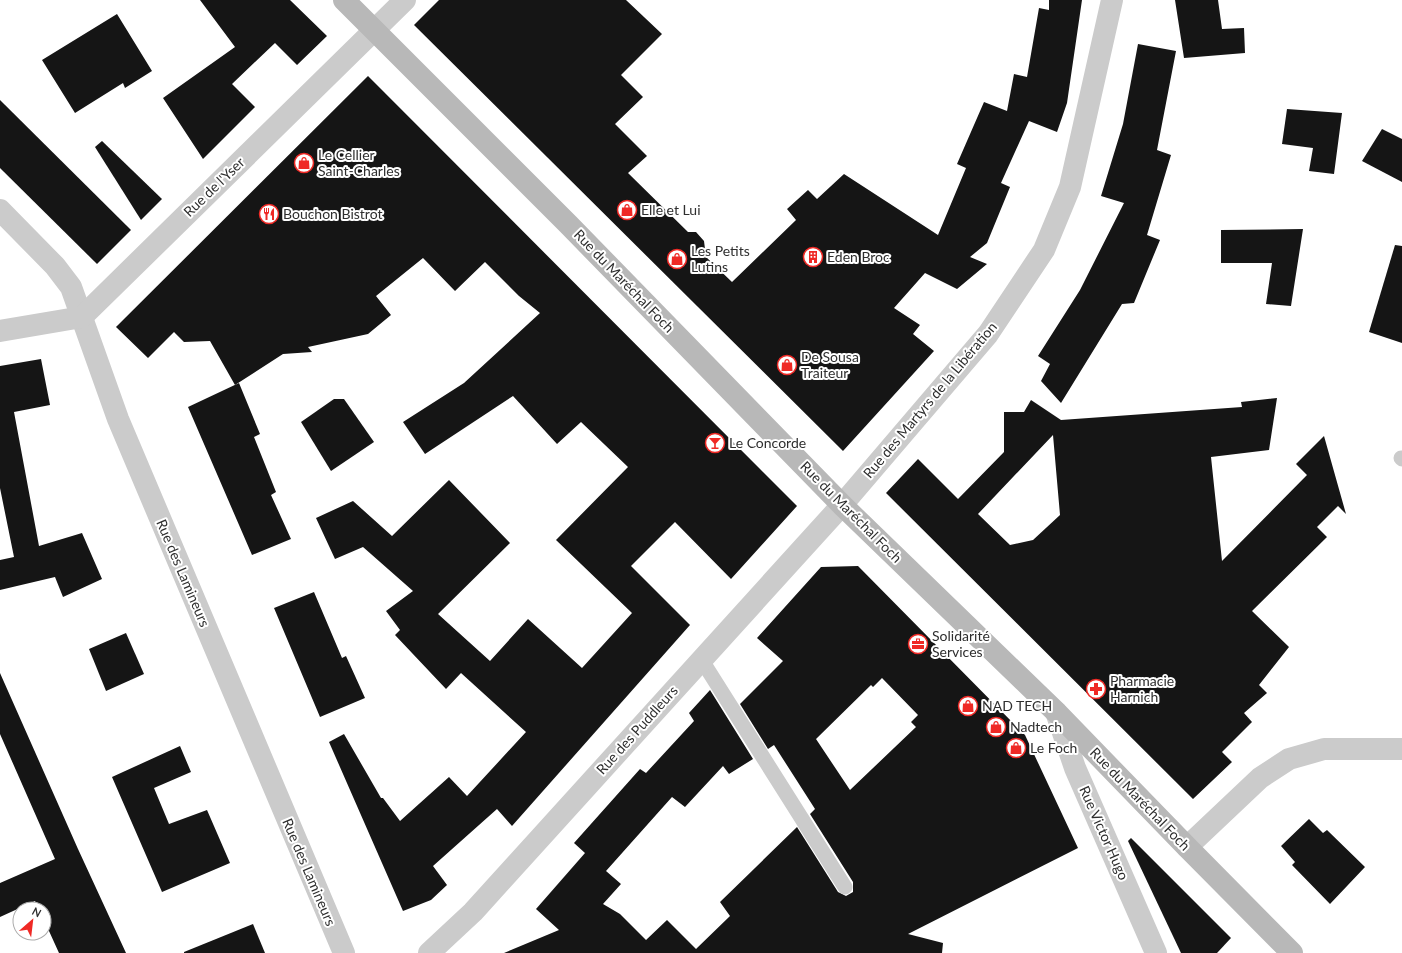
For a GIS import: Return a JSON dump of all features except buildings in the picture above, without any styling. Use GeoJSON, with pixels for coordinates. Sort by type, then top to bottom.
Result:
{"type":"FeatureCollection","features":[{"type":"Feature","properties":{"kind":"main road","name":"Rue du Maréchal Foch"},"geometry":{"type":"LineString","coordinates":[[344,0],[562,218],[842,505],[1056,712],[1187,848],[1292,953]]}},
{"type":"Feature","properties":{"kind":"street","name":"Rue de l'Yser"},"geometry":{"type":"LineString","coordinates":[[82,316],[405,0]]}},
{"type":"Feature","properties":{"kind":"street","name":"Rue des Martyrs de la Libération"},"geometry":{"type":"LineString","coordinates":[[842,505],[988,334],[1044,250],[1070,187],[1112,0]]}},
{"type":"Feature","properties":{"kind":"street","name":"Rue des Lamineurs"},"geometry":{"type":"LineString","coordinates":[[0,210],[55,266],[71,287],[118,419],[344,953]]}},
{"type":"Feature","properties":{"kind":"street"},"geometry":{"type":"LineString","coordinates":[[0,331],[82,316]]}},
{"type":"Feature","properties":{"kind":"street","name":"Rue des Puddleurs"},"geometry":{"type":"LineString","coordinates":[[429,953],[474,912],[701,659],[842,505]]}},
{"type":"Feature","properties":{"kind":"street","name":"Rue Victor Hugo"},"geometry":{"type":"LineString","coordinates":[[1056,712],[1076,768],[1156,953]]}},
{"type":"Feature","properties":{"kind":"street"},"geometry":{"type":"LineString","coordinates":[[1187,848],[1260,778],[1289,759],[1324,749],[1402,749]]}},
{"type":"Feature","properties":{"kind":"lane"},"geometry":{"type":"LineString","coordinates":[[701,659],[845,887]]}},
{"type":"Feature","properties":{"kind":"place","name":"Le Cellier Saint-Charles"},"geometry":{"type":"Point","coordinates":[304,163]}},
{"type":"Feature","properties":{"kind":"place","name":"Elle et Lui"},"geometry":{"type":"Point","coordinates":[627,210]}},
{"type":"Feature","properties":{"kind":"place","name":"Bouchon Bistrot"},"geometry":{"type":"Point","coordinates":[269,214]}},
{"type":"Feature","properties":{"kind":"place","name":"Eden Broc"},"geometry":{"type":"Point","coordinates":[813,257]}},
{"type":"Feature","properties":{"kind":"place","name":"Les Petits Lutins"},"geometry":{"type":"Point","coordinates":[677,259]}},
{"type":"Feature","properties":{"kind":"place","name":"De Sousa Traiteur"},"geometry":{"type":"Point","coordinates":[787,365]}},
{"type":"Feature","properties":{"kind":"place","name":"Le Concorde"},"geometry":{"type":"Point","coordinates":[715,443]}},
{"type":"Feature","properties":{"kind":"place","name":"Solidarité Services"},"geometry":{"type":"Point","coordinates":[918,644]}},
{"type":"Feature","properties":{"kind":"place","name":"Pharmacie Harnich"},"geometry":{"type":"Point","coordinates":[1096,689]}},
{"type":"Feature","properties":{"kind":"place","name":"NAD TECH"},"geometry":{"type":"Point","coordinates":[968,706]}},
{"type":"Feature","properties":{"kind":"place","name":"Nadtech"},"geometry":{"type":"Point","coordinates":[996,727]}},
{"type":"Feature","properties":{"kind":"place","name":"Le Foch"},"geometry":{"type":"Point","coordinates":[1016,748]}}]}
